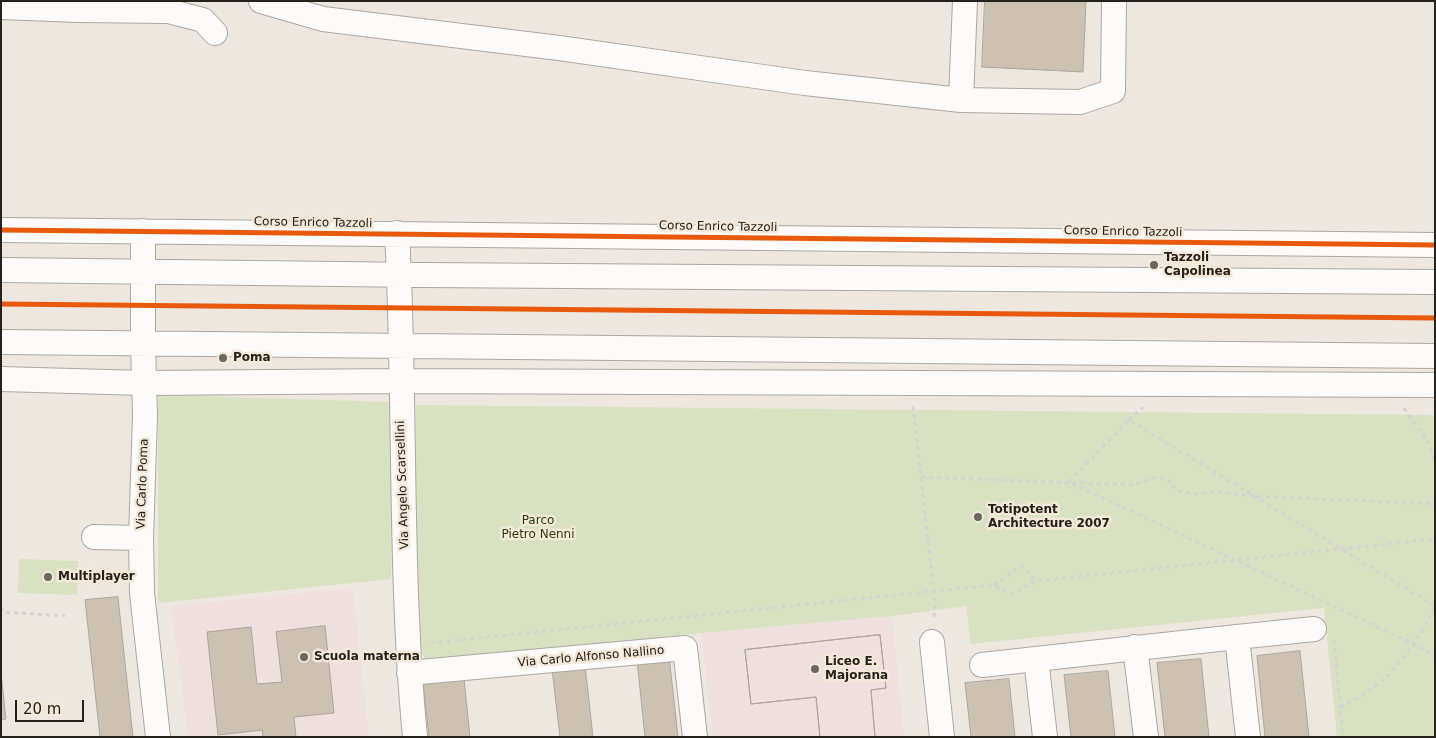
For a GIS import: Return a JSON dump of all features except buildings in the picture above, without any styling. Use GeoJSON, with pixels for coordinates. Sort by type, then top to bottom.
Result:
{"type":"FeatureCollection","features":[{"type":"Feature","properties":{"kind":"street"},"geometry":{"type":"LineString","coordinates":[[261,1],[323,19],[559,48],[804,83],[961,100],[1080,102],[1114,91],[1114,1]]}},
{"type":"Feature","properties":{"kind":"street"},"geometry":{"type":"LineString","coordinates":[[961,100],[965,1]]}},
{"type":"Feature","properties":{"kind":"street"},"geometry":{"type":"LineString","coordinates":[[1,7],[168,11],[203,20],[215,33]]}},
{"type":"Feature","properties":{"kind":"street","name":"Corso Enrico Tazzoli"},"geometry":{"type":"LineString","coordinates":[[1,230],[1435,245]]}},
{"type":"Feature","properties":{"kind":"street","name":"Via Carlo Poma"},"geometry":{"type":"LineString","coordinates":[[143,231],[145,416],[141,538],[142,593],[158,737]]}},
{"type":"Feature","properties":{"kind":"street","name":"Via Angelo Scarsellini"},"geometry":{"type":"LineString","coordinates":[[397,234],[400,275],[400,381],[409,673],[415,737]]}},
{"type":"Feature","properties":{"kind":"street"},"geometry":{"type":"LineString","coordinates":[[1301,280],[1302,243]]}},
{"type":"Feature","properties":{"kind":"street"},"geometry":{"type":"LineString","coordinates":[[1,270],[400,275],[1435,282]]}},
{"type":"Feature","properties":{"kind":"street"},"geometry":{"type":"LineString","coordinates":[[1,342],[1435,356]]}},
{"type":"Feature","properties":{"kind":"street"},"geometry":{"type":"LineString","coordinates":[[1,379],[144,382],[913,382],[1435,385]]}},
{"type":"Feature","properties":{"kind":"street"},"geometry":{"type":"LineString","coordinates":[[94,537],[141,538]]}},
{"type":"Feature","properties":{"kind":"street"},"geometry":{"type":"LineString","coordinates":[[982,665],[1237,637],[1326,625]]}},
{"type":"Feature","properties":{"kind":"street"},"geometry":{"type":"LineString","coordinates":[[1237,637],[1248,737]]}},
{"type":"Feature","properties":{"kind":"street"},"geometry":{"type":"LineString","coordinates":[[932,642],[942,737]]}},
{"type":"Feature","properties":{"kind":"street"},"geometry":{"type":"LineString","coordinates":[[1135,647],[1146,737]]}},
{"type":"Feature","properties":{"kind":"street","name":"Via Carlo Alfonso Nallino"},"geometry":{"type":"LineString","coordinates":[[409,673],[685,648],[694,737]]}},
{"type":"Feature","properties":{"kind":"street"},"geometry":{"type":"LineString","coordinates":[[1036,659],[1045,737]]}},
{"type":"Feature","properties":{"kind":"path"},"geometry":{"type":"LineString","coordinates":[[913,382],[913,410],[935,603],[932,642]]}},
{"type":"Feature","properties":{"kind":"path"},"geometry":{"type":"LineString","coordinates":[[1387,385],[1429,443],[1435,462]]}},
{"type":"Feature","properties":{"kind":"path"},"geometry":{"type":"LineString","coordinates":[[1069,482],[1129,420],[1435,607],[1414,644],[1389,676],[1361,698],[1340,707]]}},
{"type":"Feature","properties":{"kind":"path"},"geometry":{"type":"LineString","coordinates":[[921,478],[1132,485],[1156,477],[1168,480],[1176,490],[1192,494],[1218,492],[1253,496],[1435,504]]}},
{"type":"Feature","properties":{"kind":"path"},"geometry":{"type":"LineString","coordinates":[[1069,482],[1414,644],[1435,656]]}},
{"type":"Feature","properties":{"kind":"path"},"geometry":{"type":"LineString","coordinates":[[994,585],[1012,594],[1036,581],[1435,539]]}},
{"type":"Feature","properties":{"kind":"path"},"geometry":{"type":"LineString","coordinates":[[408,645],[994,585],[1022,566],[1036,581]]}},
{"type":"Feature","properties":{"kind":"path"},"geometry":{"type":"LineString","coordinates":[[1330,605],[1326,625],[1340,707],[1343,737]]}},
{"type":"Feature","properties":{"kind":"path"},"geometry":{"type":"LineString","coordinates":[[1,608],[2,612],[65,616]]}},
{"type":"Feature","properties":{"kind":"shaded area"},"geometry":{"type":"Polygon","coordinates":[[[353,588],[369,737],[188,737],[171,606],[353,588]]]}},
{"type":"Feature","properties":{"kind":"shaded area"},"geometry":{"type":"Polygon","coordinates":[[[892,616],[904,737],[713,737],[701,633],[892,616]]]}},
{"type":"Feature","properties":{"kind":"green space"},"geometry":{"type":"Polygon","coordinates":[[[158,395],[394,402],[391,579],[158,603],[158,395]]]}},
{"type":"Feature","properties":{"kind":"green space","name":"Parco Pietro Nenni"},"geometry":{"type":"Polygon","coordinates":[[[416,405],[1435,415],[1435,737],[1337,737],[1324,608],[971,644],[966,606],[892,616],[701,633],[425,663],[421,644],[416,589],[416,405]]]}},
{"type":"Feature","properties":{"kind":"green space","name":"Multiplayer"},"geometry":{"type":"Polygon","coordinates":[[[19,559],[78,561],[77,595],[18,593],[19,559]]]}},
{"type":"Feature","properties":{"kind":"cycle path"},"geometry":{"type":"LineString","coordinates":[[1,230],[1435,245]]}},
{"type":"Feature","properties":{"kind":"cycle path"},"geometry":{"type":"LineString","coordinates":[[1,304],[1435,318]]}},
{"type":"Feature","properties":{"kind":"place","name":"Tazzoli Capolinea"},"geometry":{"type":"Point","coordinates":[1154,265]}},
{"type":"Feature","properties":{"kind":"place","name":"Poma"},"geometry":{"type":"Point","coordinates":[223,358]}},
{"type":"Feature","properties":{"kind":"place","name":"Totipotent Architecture 2007"},"geometry":{"type":"Point","coordinates":[978,517]}},
{"type":"Feature","properties":{"kind":"place","name":"Multiplayer"},"geometry":{"type":"Point","coordinates":[48,577]}},
{"type":"Feature","properties":{"kind":"place","name":"Scuola materna"},"geometry":{"type":"Point","coordinates":[304,657]}},
{"type":"Feature","properties":{"kind":"place","name":"Liceo E. Majorana"},"geometry":{"type":"Point","coordinates":[815,669]}}]}
